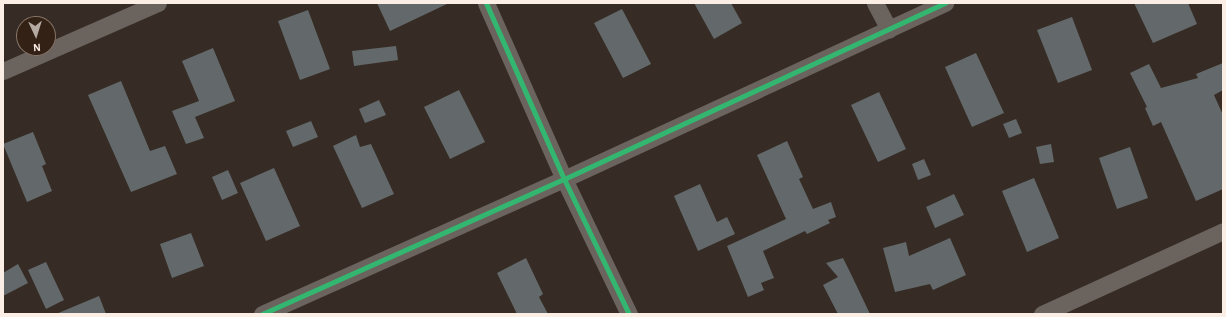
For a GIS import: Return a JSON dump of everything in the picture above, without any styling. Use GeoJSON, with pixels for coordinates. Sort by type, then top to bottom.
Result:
{"type":"FeatureCollection","features":[{"type":"Feature","properties":{"kind":"street"},"geometry":{"type":"LineString","coordinates":[[3,71],[158,3]]}},
{"type":"Feature","properties":{"kind":"street"},"geometry":{"type":"LineString","coordinates":[[486,3],[564,180],[629,314]]}},
{"type":"Feature","properties":{"kind":"street"},"geometry":{"type":"LineString","coordinates":[[876,3],[889,29]]}},
{"type":"Feature","properties":{"kind":"street"},"geometry":{"type":"LineString","coordinates":[[262,314],[564,180],[945,3]]}},
{"type":"Feature","properties":{"kind":"street"},"geometry":{"type":"LineString","coordinates":[[1042,314],[1223,231]]}},
{"type":"Feature","properties":{"kind":"building"},"geometry":{"type":"Polygon","coordinates":[[[377,3],[449,3],[390,31],[377,3]]]}},
{"type":"Feature","properties":{"kind":"building"},"geometry":{"type":"Polygon","coordinates":[[[694,3],[731,3],[742,23],[714,39],[694,3]]]}},
{"type":"Feature","properties":{"kind":"building"},"geometry":{"type":"Polygon","coordinates":[[[1134,3],[1188,3],[1197,24],[1153,43],[1134,3]]]}},
{"type":"Feature","properties":{"kind":"building"},"geometry":{"type":"Polygon","coordinates":[[[622,9],[651,64],[623,78],[594,23],[622,9]]]}},
{"type":"Feature","properties":{"kind":"building"},"geometry":{"type":"Polygon","coordinates":[[[308,10],[330,69],[300,80],[278,21],[308,10]]]}},
{"type":"Feature","properties":{"kind":"building"},"geometry":{"type":"Polygon","coordinates":[[[1072,17],[1092,70],[1058,83],[1037,30],[1072,17]]]}},
{"type":"Feature","properties":{"kind":"building"},"geometry":{"type":"Polygon","coordinates":[[[396,46],[398,60],[354,66],[352,51],[396,46]]]}},
{"type":"Feature","properties":{"kind":"building"},"geometry":{"type":"Polygon","coordinates":[[[213,48],[235,101],[195,117],[204,138],[186,144],[172,111],[199,101],[182,61],[213,48]]]}},
{"type":"Feature","properties":{"kind":"building"},"geometry":{"type":"Polygon","coordinates":[[[976,53],[1004,113],[972,127],[945,67],[976,53]]]}},
{"type":"Feature","properties":{"kind":"building"},"geometry":{"type":"Polygon","coordinates":[[[1223,63],[1223,90],[1214,95],[1223,115],[1223,189],[1196,201],[1161,122],[1153,126],[1145,108],[1147,107],[1130,73],[1149,64],[1161,88],[1198,78],[1196,74],[1223,63]]]}},
{"type":"Feature","properties":{"kind":"building"},"geometry":{"type":"Polygon","coordinates":[[[121,81],[150,151],[165,146],[177,174],[131,192],[88,95],[121,81]]]}},
{"type":"Feature","properties":{"kind":"building"},"geometry":{"type":"Polygon","coordinates":[[[459,90],[485,142],[450,159],[424,107],[459,90]]]}},
{"type":"Feature","properties":{"kind":"building"},"geometry":{"type":"Polygon","coordinates":[[[879,92],[906,149],[878,162],[851,105],[879,92]]]}},
{"type":"Feature","properties":{"kind":"building"},"geometry":{"type":"Polygon","coordinates":[[[379,100],[386,115],[365,123],[359,109],[379,100]]]}},
{"type":"Feature","properties":{"kind":"building"},"geometry":{"type":"Polygon","coordinates":[[[1016,119],[1022,133],[1009,138],[1003,124],[1016,119]]]}},
{"type":"Feature","properties":{"kind":"building"},"geometry":{"type":"Polygon","coordinates":[[[311,121],[318,137],[293,147],[286,131],[311,121]]]}},
{"type":"Feature","properties":{"kind":"building"},"geometry":{"type":"Polygon","coordinates":[[[33,132],[46,164],[42,166],[52,191],[27,202],[3,144],[33,132]]]}},
{"type":"Feature","properties":{"kind":"building"},"geometry":{"type":"Polygon","coordinates":[[[356,135],[360,147],[371,144],[394,194],[362,208],[333,146],[356,135]]]}},
{"type":"Feature","properties":{"kind":"building"},"geometry":{"type":"Polygon","coordinates":[[[787,141],[803,177],[799,179],[813,209],[831,202],[836,217],[828,220],[830,223],[807,234],[805,231],[763,251],[774,278],[761,283],[764,290],[748,297],[727,246],[786,219],[757,155],[787,141]]]}},
{"type":"Feature","properties":{"kind":"building"},"geometry":{"type":"Polygon","coordinates":[[[1051,144],[1054,162],[1040,164],[1036,147],[1051,144]]]}},
{"type":"Feature","properties":{"kind":"building"},"geometry":{"type":"Polygon","coordinates":[[[1130,147],[1148,198],[1117,209],[1099,158],[1130,147]]]}},
{"type":"Feature","properties":{"kind":"building"},"geometry":{"type":"Polygon","coordinates":[[[924,159],[931,175],[918,180],[912,164],[924,159]]]}},
{"type":"Feature","properties":{"kind":"building"},"geometry":{"type":"Polygon","coordinates":[[[274,168],[300,226],[266,241],[240,183],[274,168]]]}},
{"type":"Feature","properties":{"kind":"building"},"geometry":{"type":"Polygon","coordinates":[[[228,170],[238,193],[222,200],[212,177],[228,170]]]}},
{"type":"Feature","properties":{"kind":"building"},"geometry":{"type":"Polygon","coordinates":[[[1034,178],[1059,238],[1027,252],[1002,191],[1034,178]]]}},
{"type":"Feature","properties":{"kind":"building"},"geometry":{"type":"Polygon","coordinates":[[[700,184],[717,222],[727,217],[735,234],[698,251],[674,196],[700,184]]]}},
{"type":"Feature","properties":{"kind":"building"},"geometry":{"type":"Polygon","coordinates":[[[954,194],[964,215],[935,228],[926,207],[954,194]]]}},
{"type":"Feature","properties":{"kind":"building"},"geometry":{"type":"Polygon","coordinates":[[[191,233],[204,266],[172,278],[160,244],[191,233]]]}},
{"type":"Feature","properties":{"kind":"building"},"geometry":{"type":"Polygon","coordinates":[[[950,238],[966,275],[933,290],[930,284],[895,292],[883,248],[906,242],[909,256],[950,238]]]}},
{"type":"Feature","properties":{"kind":"building"},"geometry":{"type":"Polygon","coordinates":[[[526,258],[543,294],[539,297],[548,314],[517,314],[497,273],[526,258]]]}},
{"type":"Feature","properties":{"kind":"building"},"geometry":{"type":"Polygon","coordinates":[[[843,258],[870,314],[838,314],[823,285],[838,277],[826,263],[843,258]]]}},
{"type":"Feature","properties":{"kind":"building"},"geometry":{"type":"Polygon","coordinates":[[[46,262],[64,300],[46,309],[28,270],[46,262]]]}},
{"type":"Feature","properties":{"kind":"building"},"geometry":{"type":"Polygon","coordinates":[[[18,264],[28,283],[3,296],[3,273],[18,264]]]}},
{"type":"Feature","properties":{"kind":"building"},"geometry":{"type":"Polygon","coordinates":[[[99,296],[106,314],[56,314],[99,296]]]}},
{"type":"Feature","properties":{"kind":"cycle path"},"geometry":{"type":"LineString","coordinates":[[486,3],[564,179],[629,314]]}},
{"type":"Feature","properties":{"kind":"cycle path"},"geometry":{"type":"LineString","coordinates":[[262,314],[564,179],[945,3]]}}]}
